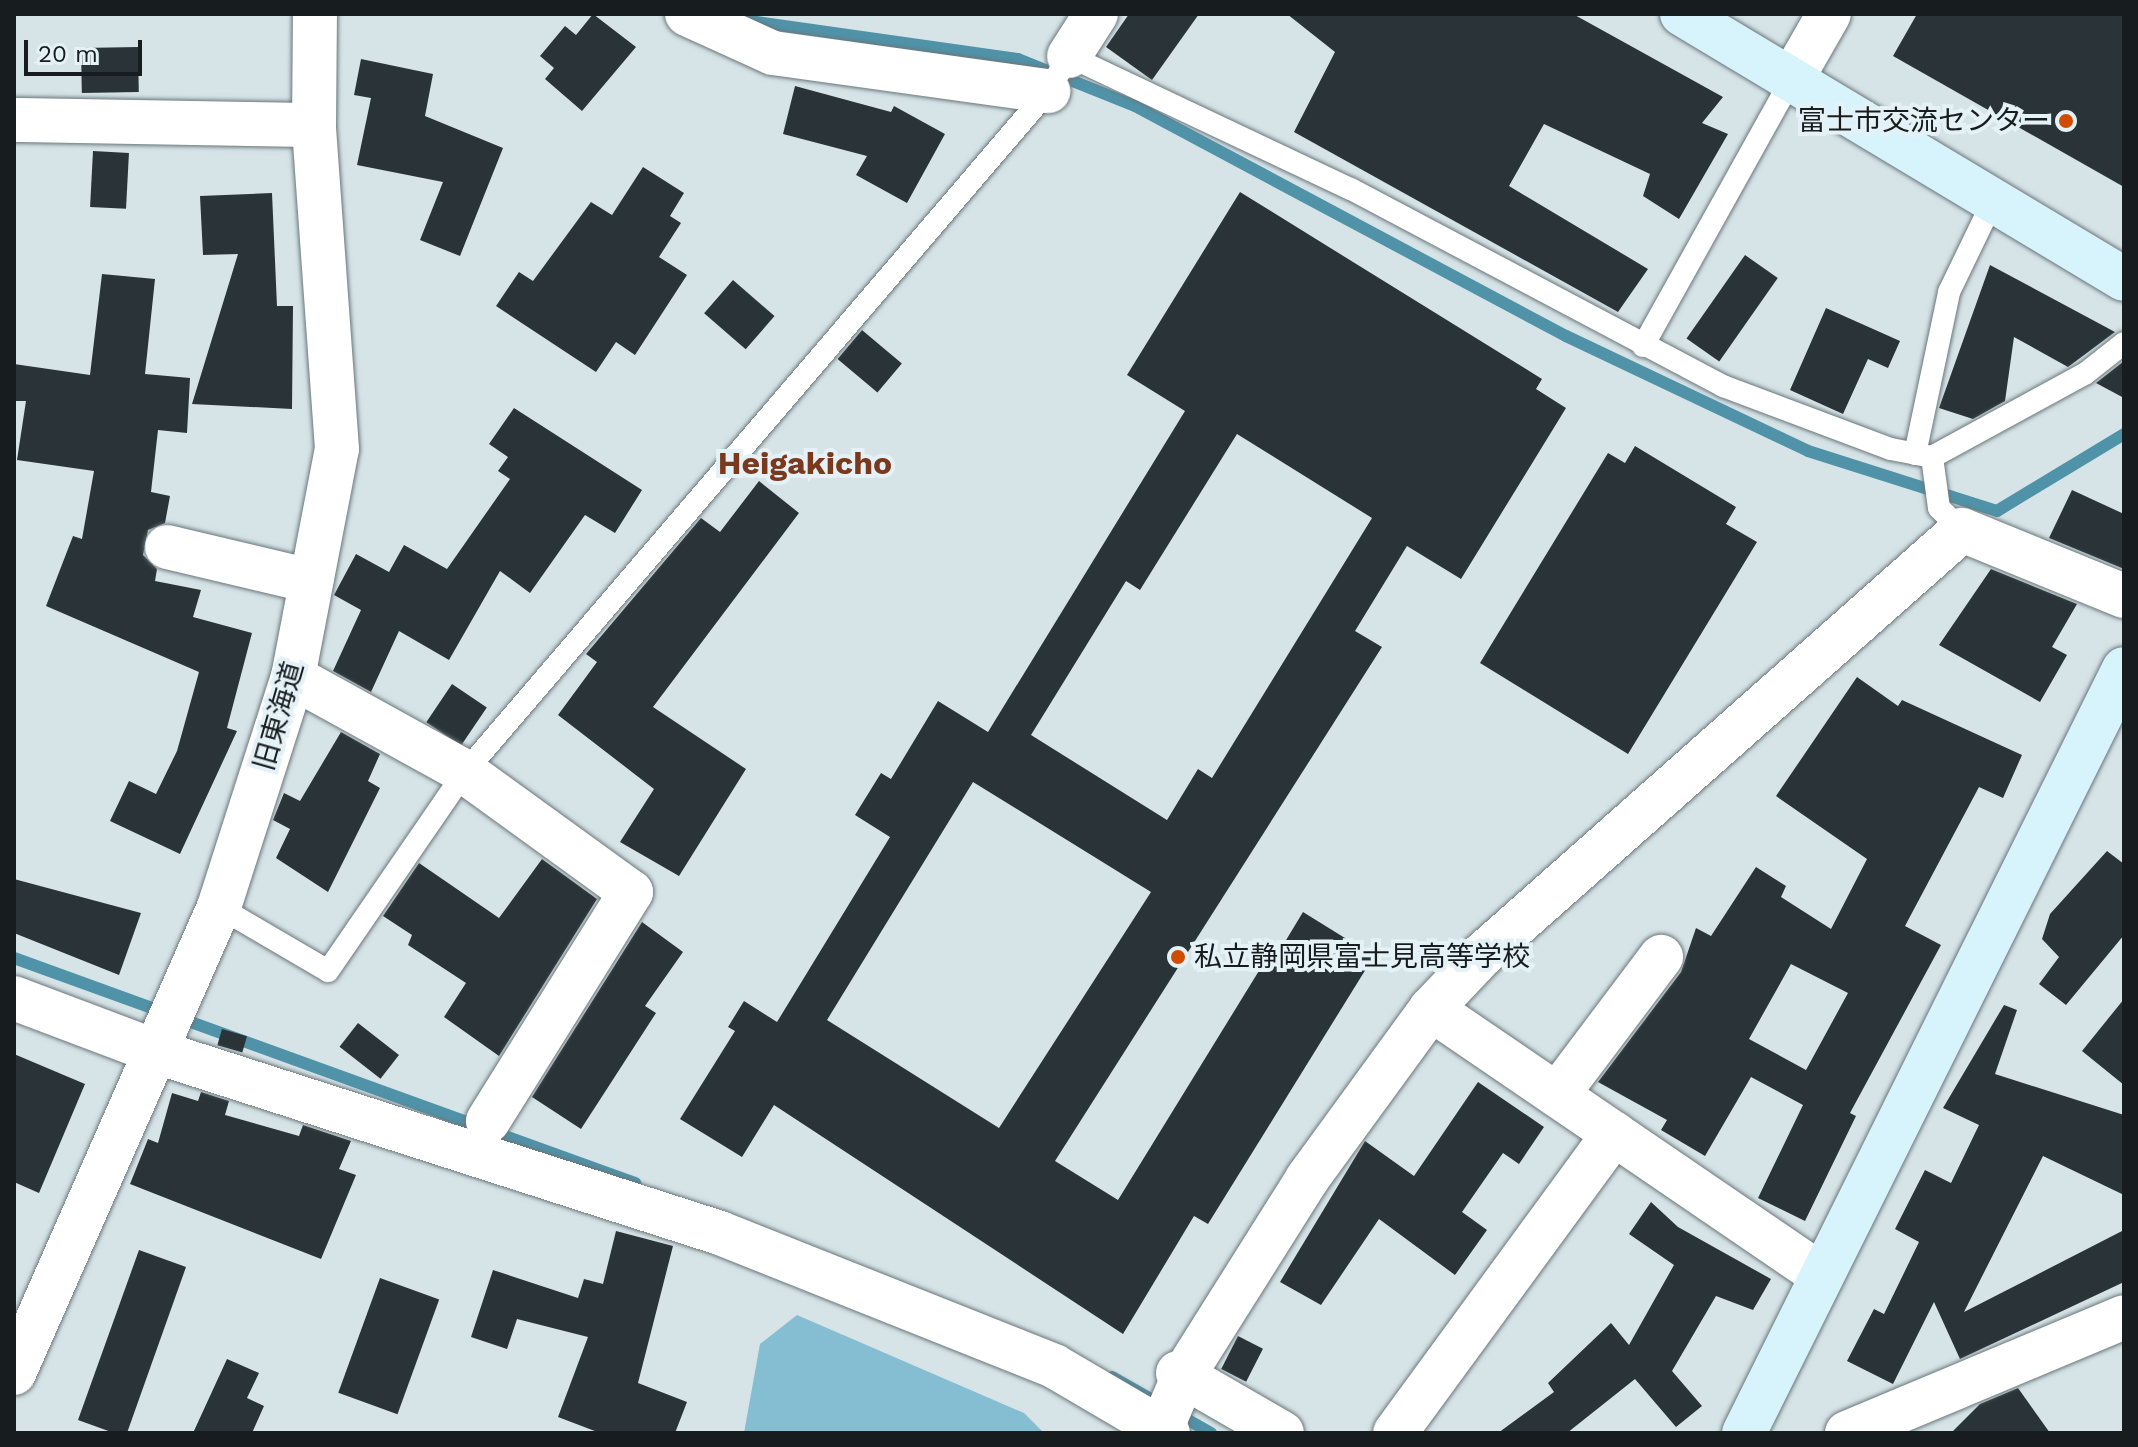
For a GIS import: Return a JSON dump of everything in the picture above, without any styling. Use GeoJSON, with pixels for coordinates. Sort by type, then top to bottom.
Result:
{"type":"FeatureCollection","features":[{"type":"Feature","properties":{"kind":"street","name":"旧東海道"},"geometry":{"type":"LineString","coordinates":[[17,1356],[166,1032],[219,907],[293,677],[337,449],[314,125],[315,14]]}},
{"type":"Feature","properties":{"kind":"street"},"geometry":{"type":"LineString","coordinates":[[687,14],[773,53],[1058,73],[1096,14]]}},
{"type":"Feature","properties":{"kind":"street"},"geometry":{"type":"LineString","coordinates":[[1682,14],[1790,82],[2124,279]]}},
{"type":"Feature","properties":{"kind":"street"},"geometry":{"type":"LineString","coordinates":[[1790,82],[1829,14]]}},
{"type":"Feature","properties":{"kind":"street"},"geometry":{"type":"LineString","coordinates":[[14,120],[314,125]]}},
{"type":"Feature","properties":{"kind":"street"},"geometry":{"type":"LineString","coordinates":[[1172,1403],[1307,1179],[1431,1009],[1482,955],[1951,519],[2124,596]]}},
{"type":"Feature","properties":{"kind":"street"},"geometry":{"type":"LineString","coordinates":[[167,547],[311,581]]}},
{"type":"Feature","properties":{"kind":"street"},"geometry":{"type":"LineString","coordinates":[[293,677],[465,772],[631,892],[478,1137]]}},
{"type":"Feature","properties":{"kind":"street"},"geometry":{"type":"LineString","coordinates":[[1744,1433],[2119,698]]}},
{"type":"Feature","properties":{"kind":"street"},"geometry":{"type":"LineString","coordinates":[[1557,1095],[1661,957]]}},
{"type":"Feature","properties":{"kind":"street"},"geometry":{"type":"LineString","coordinates":[[14,998],[166,1032],[478,1137],[1025,1355],[1172,1403],[1282,1433]]}},
{"type":"Feature","properties":{"kind":"street"},"geometry":{"type":"LineString","coordinates":[[1431,1009],[1822,1276]]}},
{"type":"Feature","properties":{"kind":"street"},"geometry":{"type":"LineString","coordinates":[[1395,1433],[1614,1134]]}},
{"type":"Feature","properties":{"kind":"street"},"geometry":{"type":"LineString","coordinates":[[1847,1433],[2124,1317]]}},
{"type":"Feature","properties":{"kind":"lane"},"geometry":{"type":"LineString","coordinates":[[219,907],[328,971],[465,772],[1058,73],[1351,189],[1723,386],[1924,456],[2086,373],[2124,343]]}},
{"type":"Feature","properties":{"kind":"lane"},"geometry":{"type":"LineString","coordinates":[[1643,346],[1790,82]]}},
{"type":"Feature","properties":{"kind":"lane"},"geometry":{"type":"LineString","coordinates":[[1951,519],[1924,456],[1949,292],[1993,201]]}},
{"type":"Feature","properties":{"kind":"shaded area"},"geometry":{"type":"Polygon","coordinates":[[[797,1315],[1024,1413],[1044,1433],[744,1433],[760,1344],[797,1315]]]}},
{"type":"Feature","properties":{"kind":"building"},"geometry":{"type":"Polygon","coordinates":[[[593,14],[636,47],[582,111],[545,79],[554,68],[540,56],[565,26],[576,35],[593,14]]]}},
{"type":"Feature","properties":{"kind":"building"},"geometry":{"type":"Polygon","coordinates":[[[1129,14],[1199,14],[1152,80],[1106,47],[1129,14]]]}},
{"type":"Feature","properties":{"kind":"building"},"geometry":{"type":"Polygon","coordinates":[[[1287,14],[1573,14],[1723,97],[1702,123],[1728,134],[1679,219],[1643,196],[1650,174],[1544,124],[1509,186],[1648,269],[1618,312],[1294,132],[1335,52],[1287,14]]]}},
{"type":"Feature","properties":{"kind":"building","name":"富士市交流センター"},"geometry":{"type":"Polygon","coordinates":[[[1917,14],[2124,14],[2124,187],[1893,56],[1917,14]]]}},
{"type":"Feature","properties":{"kind":"building"},"geometry":{"type":"Polygon","coordinates":[[[138,47],[139,92],[82,93],[81,48],[138,47]]]}},
{"type":"Feature","properties":{"kind":"building"},"geometry":{"type":"Polygon","coordinates":[[[361,59],[433,74],[425,116],[503,148],[460,256],[420,240],[443,182],[357,165],[371,98],[354,95],[361,59]]]}},
{"type":"Feature","properties":{"kind":"building"},"geometry":{"type":"Polygon","coordinates":[[[795,86],[891,112],[894,106],[945,134],[907,203],[856,175],[867,156],[783,134],[795,86]]]}},
{"type":"Feature","properties":{"kind":"building"},"geometry":{"type":"Polygon","coordinates":[[[93,151],[129,153],[126,209],[90,207],[93,151]]]}},
{"type":"Feature","properties":{"kind":"building"},"geometry":{"type":"Polygon","coordinates":[[[643,167],[684,193],[670,216],[681,223],[659,257],[687,275],[635,355],[616,342],[596,372],[496,306],[519,272],[533,281],[591,202],[612,215],[643,167]]]}},
{"type":"Feature","properties":{"kind":"building"},"geometry":{"type":"Polygon","coordinates":[[[1240,192],[1542,379],[1536,389],[1566,408],[1461,579],[1407,546],[1355,631],[1382,647],[1055,1161],[1118,1200],[1265,961],[1271,965],[1303,912],[1374,956],[1208,1224],[1194,1216],[1123,1334],[774,1105],[742,1157],[680,1119],[735,1031],[728,1027],[744,1001],[777,1022],[890,837],[855,815],[881,773],[891,779],[938,701],[988,732],[1185,411],[1127,375],[1240,192]],[[1237,434],[1140,590],[1126,581],[1031,735],[1167,820],[1198,769],[1212,778],[1372,518],[1237,434]],[[973,782],[827,1020],[999,1128],[1151,892],[973,782]]]}},
{"type":"Feature","properties":{"kind":"building"},"geometry":{"type":"Polygon","coordinates":[[[272,193],[277,306],[293,306],[292,409],[192,404],[238,254],[203,255],[200,196],[272,193]]]}},
{"type":"Feature","properties":{"kind":"building"},"geometry":{"type":"Polygon","coordinates":[[[1745,255],[1778,278],[1719,361],[1686,339],[1745,255]]]}},
{"type":"Feature","properties":{"kind":"building"},"geometry":{"type":"Polygon","coordinates":[[[1990,265],[2115,332],[2068,367],[2014,337],[2005,401],[1973,419],[1939,408],[1990,265]]]}},
{"type":"Feature","properties":{"kind":"building"},"geometry":{"type":"Polygon","coordinates":[[[102,274],[155,279],[145,374],[190,378],[187,433],[158,430],[151,492],[170,496],[165,523],[148,530],[143,555],[157,569],[155,581],[201,590],[193,617],[252,633],[227,728],[237,731],[180,854],[110,821],[129,781],[156,794],[177,751],[199,672],[46,606],[73,536],[82,539],[94,471],[17,460],[26,401],[14,401],[14,364],[90,375],[102,274]]]}},
{"type":"Feature","properties":{"kind":"building"},"geometry":{"type":"Polygon","coordinates":[[[733,280],[775,316],[746,349],[704,313],[733,280]]]}},
{"type":"Feature","properties":{"kind":"building"},"geometry":{"type":"Polygon","coordinates":[[[1826,308],[1900,341],[1888,368],[1868,359],[1843,414],[1790,390],[1826,308]]]}},
{"type":"Feature","properties":{"kind":"building"},"geometry":{"type":"Polygon","coordinates":[[[862,330],[902,363],[877,393],[838,359],[862,330]]]}},
{"type":"Feature","properties":{"kind":"building"},"geometry":{"type":"Polygon","coordinates":[[[2124,361],[2124,398],[2096,383],[2124,361]]]}},
{"type":"Feature","properties":{"kind":"building"},"geometry":{"type":"Polygon","coordinates":[[[514,408],[642,490],[615,533],[585,515],[530,593],[500,571],[449,660],[399,631],[371,692],[333,671],[361,610],[334,595],[356,554],[389,572],[404,545],[447,569],[510,479],[498,471],[508,457],[489,444],[514,408]]]}},
{"type":"Feature","properties":{"kind":"building"},"geometry":{"type":"Polygon","coordinates":[[[1635,446],[1736,507],[1726,524],[1757,542],[1628,754],[1480,663],[1608,453],[1625,463],[1635,446]]]}},
{"type":"Feature","properties":{"kind":"building"},"geometry":{"type":"Polygon","coordinates":[[[759,481],[799,513],[653,707],[746,769],[679,876],[620,842],[654,789],[558,715],[597,662],[586,654],[701,518],[720,532],[759,481]]]}},
{"type":"Feature","properties":{"kind":"building"},"geometry":{"type":"Polygon","coordinates":[[[2072,490],[2124,514],[2124,569],[2049,538],[2072,490]]]}},
{"type":"Feature","properties":{"kind":"building"},"geometry":{"type":"Polygon","coordinates":[[[1991,569],[2077,604],[2052,647],[2067,655],[2040,702],[1939,645],[1991,569]]]}},
{"type":"Feature","properties":{"kind":"building"},"geometry":{"type":"Polygon","coordinates":[[[1857,677],[1898,706],[1902,700],[2022,755],[2003,798],[1979,787],[1905,926],[1941,945],[1850,1113],[1856,1116],[1805,1221],[1758,1198],[1803,1105],[1751,1077],[1705,1156],[1661,1130],[1667,1120],[1598,1082],[1681,972],[1696,928],[1711,936],[1756,867],[1786,886],[1781,897],[1831,929],[1867,859],[1776,796],[1857,677]],[[1791,964],[1749,1039],[1806,1070],[1848,993],[1791,964]]]}},
{"type":"Feature","properties":{"kind":"building"},"geometry":{"type":"Polygon","coordinates":[[[452,684],[487,707],[461,746],[426,722],[452,684]]]}},
{"type":"Feature","properties":{"kind":"building"},"geometry":{"type":"Polygon","coordinates":[[[341,732],[380,754],[368,781],[380,788],[328,892],[276,858],[290,829],[273,820],[284,793],[300,801],[341,732]]]}},
{"type":"Feature","properties":{"kind":"building"},"geometry":{"type":"Polygon","coordinates":[[[2107,851],[2124,864],[2124,935],[2066,1005],[2039,984],[2059,957],[2042,939],[2050,914],[2107,851]]]}},
{"type":"Feature","properties":{"kind":"building"},"geometry":{"type":"Polygon","coordinates":[[[542,859],[597,899],[499,1056],[444,1017],[466,983],[408,945],[412,935],[383,916],[419,863],[499,918],[542,859]]]}},
{"type":"Feature","properties":{"kind":"building"},"geometry":{"type":"Polygon","coordinates":[[[14,879],[141,913],[119,975],[14,933],[14,879]]]}},
{"type":"Feature","properties":{"kind":"building"},"geometry":{"type":"Polygon","coordinates":[[[642,922],[683,952],[645,1006],[656,1013],[581,1129],[532,1097],[642,922]]]}},
{"type":"Feature","properties":{"kind":"building"},"geometry":{"type":"Polygon","coordinates":[[[2124,999],[2124,1085],[2082,1051],[2124,999]]]}},
{"type":"Feature","properties":{"kind":"building"},"geometry":{"type":"Polygon","coordinates":[[[2004,1005],[2017,1010],[1995,1074],[2124,1115],[2124,1195],[2043,1156],[1964,1312],[2124,1230],[2124,1282],[1960,1359],[1934,1302],[1893,1384],[1847,1361],[1874,1309],[1884,1314],[1919,1242],[1895,1229],[1925,1170],[1951,1183],[1979,1125],[1943,1108],[2004,1005]]]}},
{"type":"Feature","properties":{"kind":"building"},"geometry":{"type":"Polygon","coordinates":[[[358,1023],[399,1055],[381,1079],[340,1047],[358,1023]]]}},
{"type":"Feature","properties":{"kind":"building"},"geometry":{"type":"Polygon","coordinates":[[[222,1029],[247,1036],[242,1053],[217,1045],[222,1029]]]}},
{"type":"Feature","properties":{"kind":"building"},"geometry":{"type":"Polygon","coordinates":[[[14,1054],[85,1084],[39,1193],[14,1182],[14,1054]]]}},
{"type":"Feature","properties":{"kind":"building"},"geometry":{"type":"Polygon","coordinates":[[[1478,1082],[1544,1127],[1519,1164],[1503,1153],[1462,1212],[1487,1230],[1455,1275],[1379,1219],[1321,1305],[1280,1282],[1365,1141],[1414,1176],[1478,1082]]]}},
{"type":"Feature","properties":{"kind":"building"},"geometry":{"type":"Polygon","coordinates":[[[201,1092],[229,1101],[225,1115],[299,1136],[303,1125],[351,1141],[339,1169],[356,1175],[321,1259],[130,1184],[148,1139],[158,1143],[172,1093],[198,1101],[201,1092]]]}},
{"type":"Feature","properties":{"kind":"building"},"geometry":{"type":"Polygon","coordinates":[[[1651,1202],[1678,1227],[1771,1279],[1753,1310],[1716,1296],[1672,1371],[1702,1406],[1676,1427],[1635,1379],[1567,1433],[1498,1433],[1554,1392],[1548,1383],[1611,1323],[1629,1345],[1674,1265],[1629,1234],[1651,1202]]]}},
{"type":"Feature","properties":{"kind":"building"},"geometry":{"type":"Polygon","coordinates":[[[616,1231],[673,1246],[638,1383],[687,1402],[675,1433],[600,1433],[558,1417],[588,1337],[517,1319],[507,1349],[471,1337],[493,1270],[578,1298],[584,1279],[603,1284],[616,1231]]]}},
{"type":"Feature","properties":{"kind":"building"},"geometry":{"type":"Polygon","coordinates":[[[139,1250],[186,1267],[127,1433],[114,1433],[78,1420],[139,1250]]]}},
{"type":"Feature","properties":{"kind":"building"},"geometry":{"type":"Polygon","coordinates":[[[380,1278],[439,1300],[397,1414],[338,1393],[380,1278]]]}},
{"type":"Feature","properties":{"kind":"building"},"geometry":{"type":"Polygon","coordinates":[[[1238,1336],[1263,1349],[1246,1382],[1221,1369],[1238,1336]]]}},
{"type":"Feature","properties":{"kind":"building"},"geometry":{"type":"Polygon","coordinates":[[[227,1359],[259,1373],[247,1398],[264,1406],[252,1433],[193,1433],[227,1359]]]}},
{"type":"Feature","properties":{"kind":"building"},"geometry":{"type":"Polygon","coordinates":[[[2018,1388],[2050,1433],[1951,1433],[1980,1404],[2018,1388]]]}},
{"type":"Feature","properties":{"kind":"waterway"},"geometry":{"type":"LineString","coordinates":[[743,20],[1018,59],[1135,106],[1566,336],[1808,451],[1997,511],[2124,434]]}},
{"type":"Feature","properties":{"kind":"waterway"},"geometry":{"type":"LineString","coordinates":[[14,958],[635,1183]]}},
{"type":"Feature","properties":{"kind":"waterway"},"geometry":{"type":"LineString","coordinates":[[1112,1377],[1211,1433]]}},
{"type":"Feature","properties":{"kind":"place","name":"富士市交流センター"},"geometry":{"type":"Point","coordinates":[2066,121]}},
{"type":"Feature","properties":{"kind":"place","name":"私立静岡県富士見高等学校"},"geometry":{"type":"Point","coordinates":[1178,957]}},
{"type":"Feature","properties":{"kind":"district","name":"Heigakicho"},"geometry":{"type":"Point","coordinates":[805,463]}}]}
